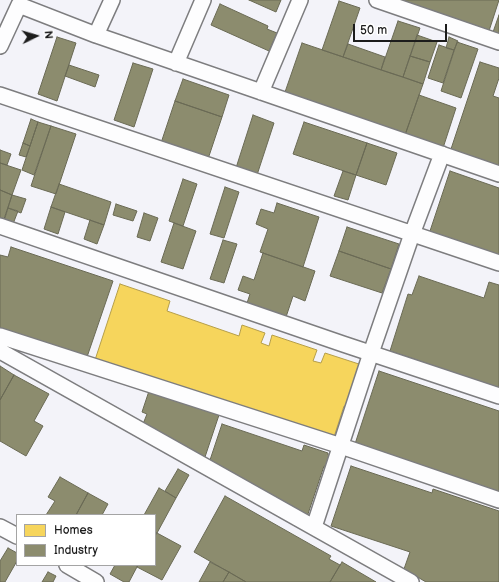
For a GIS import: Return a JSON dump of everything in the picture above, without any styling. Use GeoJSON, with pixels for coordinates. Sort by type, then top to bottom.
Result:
{"type":"FeatureCollection","features":[{"type":"Feature","properties":{"kind":"street"},"geometry":{"type":"LineString","coordinates":[[96,35],[112,0]]}},
{"type":"Feature","properties":{"kind":"street"},"geometry":{"type":"LineString","coordinates":[[176,63],[203,0]]}},
{"type":"Feature","properties":{"kind":"street"},"geometry":{"type":"LineString","coordinates":[[261,92],[300,0]]}},
{"type":"Feature","properties":{"kind":"street"},"geometry":{"type":"LineString","coordinates":[[377,0],[499,42]]}},
{"type":"Feature","properties":{"kind":"street"},"geometry":{"type":"LineString","coordinates":[[0,46],[20,3],[96,35],[499,174]]}},
{"type":"Feature","properties":{"kind":"street"},"geometry":{"type":"LineString","coordinates":[[0,95],[499,263]]}},
{"type":"Feature","properties":{"kind":"street"},"geometry":{"type":"LineString","coordinates":[[314,527],[371,353],[412,234],[442,154]]}},
{"type":"Feature","properties":{"kind":"street"},"geometry":{"type":"LineString","coordinates":[[0,226],[499,396]]}},
{"type":"Feature","properties":{"kind":"street"},"geometry":{"type":"LineString","coordinates":[[0,336],[341,446],[499,500]]}},
{"type":"Feature","properties":{"kind":"street"},"geometry":{"type":"LineString","coordinates":[[0,351],[411,582]]}},
{"type":"Feature","properties":{"kind":"street"},"geometry":{"type":"LineString","coordinates":[[0,527],[16,535]]}},
{"type":"Feature","properties":{"kind":"street"},"geometry":{"type":"LineString","coordinates":[[69,566],[96,582]]}},
{"type":"Feature","properties":{"kind":"building: Homes"},"geometry":{"type":"Polygon","coordinates":[[[120,284],[170,301],[167,311],[239,336],[242,325],[265,333],[261,343],[269,346],[272,335],[317,350],[313,361],[321,363],[325,353],[365,366],[351,408],[344,406],[333,440],[95,360],[120,284]]]}},
{"type":"Feature","properties":{"kind":"building: Industry"},"geometry":{"type":"Polygon","coordinates":[[[249,0],[281,0],[276,12],[249,0]]]}},
{"type":"Feature","properties":{"kind":"building: Industry"},"geometry":{"type":"Polygon","coordinates":[[[387,0],[499,0],[488,34],[387,0]]]}},
{"type":"Feature","properties":{"kind":"building: Industry"},"geometry":{"type":"Polygon","coordinates":[[[339,1],[360,8],[343,57],[322,50],[339,1]]]}},
{"type":"Feature","properties":{"kind":"building: Industry"},"geometry":{"type":"Polygon","coordinates":[[[220,4],[268,26],[267,29],[277,33],[269,51],[211,25],[220,4]]]}},
{"type":"Feature","properties":{"kind":"building: Industry"},"geometry":{"type":"Polygon","coordinates":[[[499,15],[499,38],[492,35],[499,15]]]}},
{"type":"Feature","properties":{"kind":"building: Industry"},"geometry":{"type":"Polygon","coordinates":[[[398,21],[420,28],[403,77],[381,70],[398,21]]]}},
{"type":"Feature","properties":{"kind":"building: Industry"},"geometry":{"type":"Polygon","coordinates":[[[417,35],[437,42],[430,62],[410,56],[417,35]]]}},
{"type":"Feature","properties":{"kind":"building: Industry"},"geometry":{"type":"Polygon","coordinates":[[[57,37],[76,43],[57,101],[38,94],[57,37]]]}},
{"type":"Feature","properties":{"kind":"building: Industry"},"geometry":{"type":"Polygon","coordinates":[[[449,37],[458,41],[454,50],[446,48],[449,37]]]}},
{"type":"Feature","properties":{"kind":"building: Industry"},"geometry":{"type":"Polygon","coordinates":[[[457,42],[478,49],[461,98],[441,91],[457,42]]]}},
{"type":"Feature","properties":{"kind":"building: Industry"},"geometry":{"type":"Polygon","coordinates":[[[302,43],[423,84],[405,135],[284,95],[302,43]]]}},
{"type":"Feature","properties":{"kind":"building: Industry"},"geometry":{"type":"Polygon","coordinates":[[[348,44],[385,57],[381,70],[343,57],[348,44]]]}},
{"type":"Feature","properties":{"kind":"building: Industry"},"geometry":{"type":"Polygon","coordinates":[[[439,45],[454,50],[443,83],[428,78],[439,45]]]}},
{"type":"Feature","properties":{"kind":"building: Industry"},"geometry":{"type":"Polygon","coordinates":[[[410,56],[430,62],[423,84],[403,77],[410,56]]]}},
{"type":"Feature","properties":{"kind":"building: Industry"},"geometry":{"type":"Polygon","coordinates":[[[480,62],[499,68],[499,78],[493,96],[499,98],[499,168],[450,152],[480,62]]]}},
{"type":"Feature","properties":{"kind":"building: Industry"},"geometry":{"type":"Polygon","coordinates":[[[133,63],[153,69],[134,127],[114,120],[133,63]]]}},
{"type":"Feature","properties":{"kind":"building: Industry"},"geometry":{"type":"Polygon","coordinates":[[[69,65],[99,75],[95,87],[65,76],[69,65]]]}},
{"type":"Feature","properties":{"kind":"building: Industry"},"geometry":{"type":"Polygon","coordinates":[[[183,79],[229,95],[222,117],[175,101],[183,79]]]}},
{"type":"Feature","properties":{"kind":"building: Industry"},"geometry":{"type":"Polygon","coordinates":[[[419,95],[456,108],[443,148],[405,135],[419,95]]]}},
{"type":"Feature","properties":{"kind":"building: Industry"},"geometry":{"type":"Polygon","coordinates":[[[175,101],[222,117],[207,162],[160,146],[175,101]]]}},
{"type":"Feature","properties":{"kind":"building: Industry"},"geometry":{"type":"Polygon","coordinates":[[[253,115],[274,123],[256,178],[235,171],[253,115]]]}},
{"type":"Feature","properties":{"kind":"building: Industry"},"geometry":{"type":"Polygon","coordinates":[[[31,119],[38,122],[30,146],[23,143],[31,119]]]}},
{"type":"Feature","properties":{"kind":"building: Industry"},"geometry":{"type":"Polygon","coordinates":[[[38,122],[51,126],[34,175],[22,170],[38,122]]]}},
{"type":"Feature","properties":{"kind":"building: Industry"},"geometry":{"type":"Polygon","coordinates":[[[304,122],[367,143],[356,175],[293,154],[304,122]]]}},
{"type":"Feature","properties":{"kind":"building: Industry"},"geometry":{"type":"Polygon","coordinates":[[[51,126],[76,134],[56,194],[31,186],[51,126]]]}},
{"type":"Feature","properties":{"kind":"building: Industry"},"geometry":{"type":"Polygon","coordinates":[[[23,143],[30,146],[26,157],[19,155],[23,143]]]}},
{"type":"Feature","properties":{"kind":"building: Industry"},"geometry":{"type":"Polygon","coordinates":[[[367,143],[397,153],[386,185],[356,175],[367,143]]]}},
{"type":"Feature","properties":{"kind":"building: Industry"},"geometry":{"type":"Polygon","coordinates":[[[0,150],[11,154],[7,165],[0,163],[0,150]]]}},
{"type":"Feature","properties":{"kind":"building: Industry"},"geometry":{"type":"Polygon","coordinates":[[[0,163],[21,170],[12,195],[0,190],[0,163]]]}},
{"type":"Feature","properties":{"kind":"building: Industry"},"geometry":{"type":"Polygon","coordinates":[[[343,171],[356,175],[348,200],[334,196],[343,171]]]}},
{"type":"Feature","properties":{"kind":"building: Industry"},"geometry":{"type":"Polygon","coordinates":[[[450,171],[499,188],[499,258],[429,234],[450,171]]]}},
{"type":"Feature","properties":{"kind":"building: Industry"},"geometry":{"type":"Polygon","coordinates":[[[183,179],[197,184],[183,226],[169,221],[183,179]]]}},
{"type":"Feature","properties":{"kind":"building: Industry"},"geometry":{"type":"Polygon","coordinates":[[[59,184],[111,202],[104,225],[51,207],[59,184]]]}},
{"type":"Feature","properties":{"kind":"building: Industry"},"geometry":{"type":"Polygon","coordinates":[[[225,187],[239,192],[224,238],[210,234],[225,187]]]}},
{"type":"Feature","properties":{"kind":"building: Industry"},"geometry":{"type":"Polygon","coordinates":[[[0,190],[12,195],[4,219],[0,218],[0,190]]]}},
{"type":"Feature","properties":{"kind":"building: Industry"},"geometry":{"type":"Polygon","coordinates":[[[12,195],[26,199],[21,213],[8,208],[12,195]]]}},
{"type":"Feature","properties":{"kind":"building: Industry"},"geometry":{"type":"Polygon","coordinates":[[[277,203],[319,217],[303,267],[260,252],[268,229],[256,224],[261,209],[274,213],[277,203]]]}},
{"type":"Feature","properties":{"kind":"building: Industry"},"geometry":{"type":"Polygon","coordinates":[[[116,204],[137,211],[133,221],[113,215],[116,204]]]}},
{"type":"Feature","properties":{"kind":"building: Industry"},"geometry":{"type":"Polygon","coordinates":[[[51,207],[65,212],[58,234],[44,229],[51,207]]]}},
{"type":"Feature","properties":{"kind":"building: Industry"},"geometry":{"type":"Polygon","coordinates":[[[8,208],[18,211],[13,224],[4,221],[8,208]]]}},
{"type":"Feature","properties":{"kind":"building: Industry"},"geometry":{"type":"Polygon","coordinates":[[[144,213],[158,218],[150,241],[137,237],[144,213]]]}},
{"type":"Feature","properties":{"kind":"building: Industry"},"geometry":{"type":"Polygon","coordinates":[[[90,220],[104,225],[97,244],[84,239],[90,220]]]}},
{"type":"Feature","properties":{"kind":"building: Industry"},"geometry":{"type":"Polygon","coordinates":[[[174,223],[196,231],[183,269],[161,262],[174,223]]]}},
{"type":"Feature","properties":{"kind":"building: Industry"},"geometry":{"type":"Polygon","coordinates":[[[347,227],[399,244],[391,269],[339,251],[347,227]]]}},
{"type":"Feature","properties":{"kind":"building: Industry"},"geometry":{"type":"Polygon","coordinates":[[[223,240],[237,244],[224,283],[210,279],[223,240]]]}},
{"type":"Feature","properties":{"kind":"building: Industry"},"geometry":{"type":"Polygon","coordinates":[[[11,247],[113,281],[87,357],[0,328],[0,255],[8,257],[11,247]]]}},
{"type":"Feature","properties":{"kind":"building: Industry"},"geometry":{"type":"Polygon","coordinates":[[[339,251],[391,269],[382,293],[330,276],[339,251]]]}},
{"type":"Feature","properties":{"kind":"building: Industry"},"geometry":{"type":"Polygon","coordinates":[[[263,253],[315,271],[305,301],[293,296],[286,317],[247,303],[250,294],[238,290],[243,276],[254,280],[263,253]]]}},
{"type":"Feature","properties":{"kind":"building: Industry"},"geometry":{"type":"Polygon","coordinates":[[[419,276],[484,298],[489,282],[499,285],[499,388],[390,351],[408,294],[412,295],[419,276]]]}},
{"type":"Feature","properties":{"kind":"building: Industry"},"geometry":{"type":"Polygon","coordinates":[[[0,366],[14,375],[0,400],[0,366]]]}},
{"type":"Feature","properties":{"kind":"building: Industry"},"geometry":{"type":"Polygon","coordinates":[[[379,371],[499,411],[499,496],[354,447],[379,371]]]}},
{"type":"Feature","properties":{"kind":"building: Industry"},"geometry":{"type":"Polygon","coordinates":[[[14,375],[49,394],[34,421],[43,426],[26,456],[0,441],[0,400],[14,375]]]}},
{"type":"Feature","properties":{"kind":"building: Industry"},"geometry":{"type":"Polygon","coordinates":[[[149,391],[219,415],[205,457],[143,424],[147,414],[142,412],[149,391]]]}},
{"type":"Feature","properties":{"kind":"building: Industry"},"geometry":{"type":"Polygon","coordinates":[[[222,424],[302,451],[304,445],[328,453],[328,455],[334,457],[330,468],[324,466],[307,517],[210,460],[222,424]]]}},
{"type":"Feature","properties":{"kind":"building: Industry"},"geometry":{"type":"Polygon","coordinates":[[[351,466],[432,493],[433,489],[499,511],[499,582],[426,582],[404,569],[410,552],[331,526],[351,466]]]}},
{"type":"Feature","properties":{"kind":"building: Industry"},"geometry":{"type":"Polygon","coordinates":[[[178,469],[189,475],[176,498],[165,491],[178,469]]]}},
{"type":"Feature","properties":{"kind":"building: Industry"},"geometry":{"type":"Polygon","coordinates":[[[60,477],[88,493],[77,514],[47,514],[55,501],[48,497],[60,477]]]}},
{"type":"Feature","properties":{"kind":"building: Industry"},"geometry":{"type":"Polygon","coordinates":[[[159,488],[176,498],[157,533],[156,514],[145,514],[159,488]]]}},
{"type":"Feature","properties":{"kind":"building: Industry"},"geometry":{"type":"Polygon","coordinates":[[[88,493],[108,504],[103,514],[77,514],[88,493]]]}},
{"type":"Feature","properties":{"kind":"building: Industry"},"geometry":{"type":"Polygon","coordinates":[[[225,496],[331,556],[329,559],[340,565],[330,582],[246,582],[194,552],[225,496]]]}},
{"type":"Feature","properties":{"kind":"building: Industry"},"geometry":{"type":"Polygon","coordinates":[[[157,533],[181,546],[162,580],[137,567],[156,566],[157,533]]]}},
{"type":"Feature","properties":{"kind":"building: Industry"},"geometry":{"type":"Polygon","coordinates":[[[8,548],[16,552],[16,563],[5,582],[0,582],[0,561],[8,548]]]}},
{"type":"Feature","properties":{"kind":"building: Industry"},"geometry":{"type":"Polygon","coordinates":[[[210,562],[229,572],[223,582],[199,582],[210,562]]]}},
{"type":"Feature","properties":{"kind":"building: Industry"},"geometry":{"type":"Polygon","coordinates":[[[342,562],[376,582],[330,582],[342,562]]]}},
{"type":"Feature","properties":{"kind":"building: Industry"},"geometry":{"type":"Polygon","coordinates":[[[114,566],[137,566],[129,582],[124,582],[110,574],[114,566]]]}},
{"type":"Feature","properties":{"kind":"building: Industry"},"geometry":{"type":"Polygon","coordinates":[[[48,572],[56,576],[53,582],[42,582],[48,572]]]}},
{"type":"Feature","properties":{"kind":"building: Industry"},"geometry":{"type":"Polygon","coordinates":[[[229,572],[246,582],[223,582],[229,572]]]}}]}
